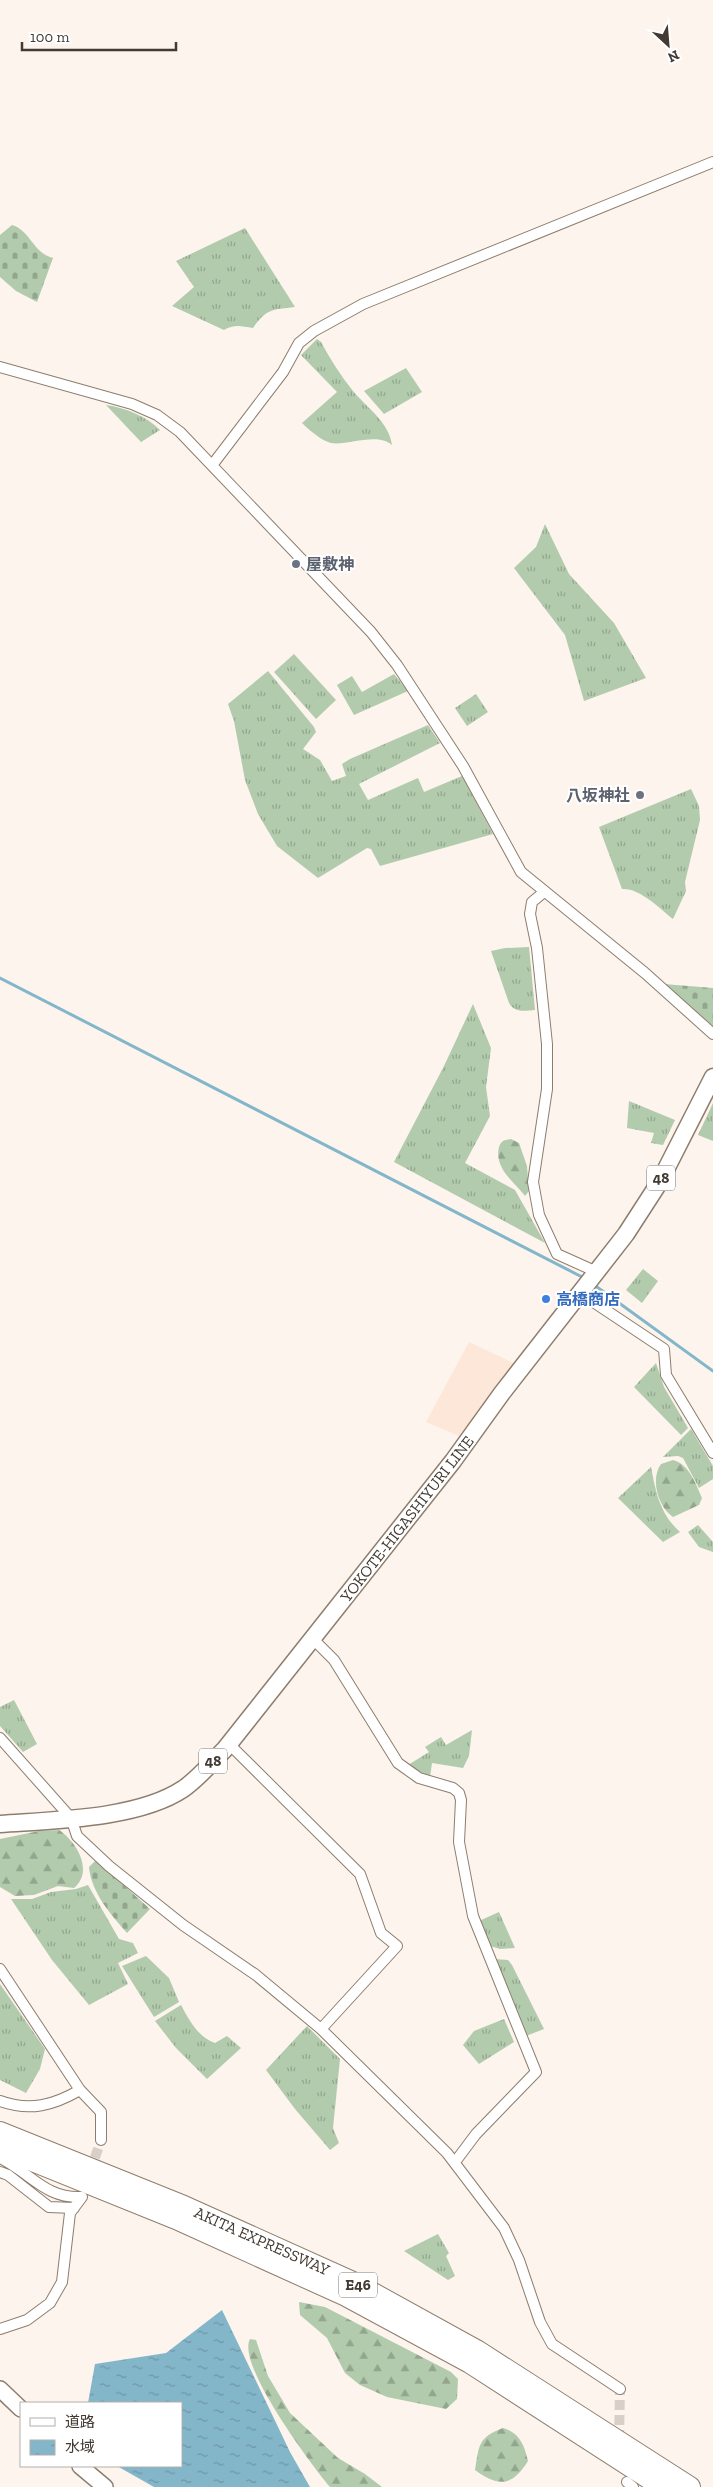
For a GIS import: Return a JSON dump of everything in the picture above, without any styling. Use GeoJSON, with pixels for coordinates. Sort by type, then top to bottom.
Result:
{"type":"FeatureCollection","features":[{"type":"Feature","properties":{"kind":"highway","name":"AKITA EXPRESSWAY"},"geometry":{"type":"LineString","coordinates":[[0,2132],[184,2206],[353,2282],[478,2350],[690,2487]]}},
{"type":"Feature","properties":{"kind":"highway","name":"AKITA EXPRESSWAY"},"geometry":{"type":"LineString","coordinates":[[0,2148],[176,2219],[346,2296],[470,2364],[662,2487]]}},
{"type":"Feature","properties":{"kind":"main road","name":"YOKOTE-HIGASHIYURI LINE"},"geometry":{"type":"LineString","coordinates":[[0,1824],[71,1818],[135,1809],[184,1789],[229,1744],[453,1461],[502,1393],[597,1272],[659,1183],[713,1077]]}},
{"type":"Feature","properties":{"kind":"main road"},"geometry":{"type":"LineString","coordinates":[[0,2389],[20,2408]]}},
{"type":"Feature","properties":{"kind":"main road"},"geometry":{"type":"LineString","coordinates":[[81,2467],[105,2487]]}},
{"type":"Feature","properties":{"kind":"street"},"geometry":{"type":"LineString","coordinates":[[213,464],[283,372],[299,343],[314,331],[363,304],[713,162]]}},
{"type":"Feature","properties":{"kind":"street"},"geometry":{"type":"LineString","coordinates":[[0,367],[132,404],[156,414],[180,432],[213,464],[371,632],[392,658],[463,766],[522,872],[645,973],[713,1034]]}},
{"type":"Feature","properties":{"kind":"street"},"geometry":{"type":"LineString","coordinates":[[544,892],[532,902],[530,914],[537,948],[547,1044],[547,1089],[533,1182],[539,1214],[557,1254],[597,1272]]}},
{"type":"Feature","properties":{"kind":"street"},"geometry":{"type":"LineString","coordinates":[[580,1293],[664,1349],[666,1375],[713,1453]]}},
{"type":"Feature","properties":{"kind":"street"},"geometry":{"type":"LineString","coordinates":[[313,1639],[334,1660],[398,1763],[419,1778],[453,1788],[459,1793],[461,1810],[459,1842],[473,1916],[536,2072],[476,2134],[455,2162]]}},
{"type":"Feature","properties":{"kind":"street"},"geometry":{"type":"LineString","coordinates":[[0,1738],[71,1818],[77,1836],[109,1866],[183,1925],[256,1975],[321,2029],[455,2162],[504,2228],[519,2260],[540,2322],[552,2344],[620,2389]]}},
{"type":"Feature","properties":{"kind":"street"},"geometry":{"type":"LineString","coordinates":[[229,1744],[360,1874],[381,1933],[397,1946],[321,2029]]}},
{"type":"Feature","properties":{"kind":"street"},"geometry":{"type":"LineString","coordinates":[[0,1969],[80,2090],[101,2112],[101,2140]]}},
{"type":"Feature","properties":{"kind":"street"},"geometry":{"type":"LineString","coordinates":[[0,2101],[33,2106],[58,2103],[80,2090]]}},
{"type":"Feature","properties":{"kind":"street"},"geometry":{"type":"LineString","coordinates":[[0,2158],[30,2176],[54,2194],[67,2198],[82,2197],[70,2213],[62,2282],[50,2303],[27,2320],[0,2329]]}},
{"type":"Feature","properties":{"kind":"street"},"geometry":{"type":"LineString","coordinates":[[0,2172],[8,2175],[49,2206],[74,2208]]}},
{"type":"Feature","properties":{"kind":"shaded area"},"geometry":{"type":"Polygon","coordinates":[[[469,1342],[514,1363],[459,1436],[426,1422],[469,1342]]]}},
{"type":"Feature","properties":{"kind":"green space"},"geometry":{"type":"Polygon","coordinates":[[[12,225],[23,232],[36,247],[53,258],[37,302],[16,291],[0,277],[0,235],[12,225]]]}},
{"type":"Feature","properties":{"kind":"green space"},"geometry":{"type":"Polygon","coordinates":[[[245,228],[295,307],[266,313],[253,328],[234,326],[224,330],[172,306],[194,287],[176,261],[245,228]]]}},
{"type":"Feature","properties":{"kind":"green space"},"geometry":{"type":"Polygon","coordinates":[[[317,339],[321,342],[353,391],[387,429],[392,445],[386,441],[370,439],[331,443],[319,437],[302,423],[337,392],[301,355],[317,339]]]}},
{"type":"Feature","properties":{"kind":"green space"},"geometry":{"type":"Polygon","coordinates":[[[406,368],[422,392],[384,414],[364,391],[406,368]]]}},
{"type":"Feature","properties":{"kind":"green space"},"geometry":{"type":"Polygon","coordinates":[[[106,405],[135,413],[160,430],[141,442],[106,405]]]}},
{"type":"Feature","properties":{"kind":"green space"},"geometry":{"type":"Polygon","coordinates":[[[545,524],[569,574],[614,623],[646,678],[584,701],[565,635],[514,568],[536,547],[545,524]]]}},
{"type":"Feature","properties":{"kind":"green space"},"geometry":{"type":"Polygon","coordinates":[[[294,654],[336,700],[316,719],[274,672],[294,654]]]}},
{"type":"Feature","properties":{"kind":"green space"},"geometry":{"type":"Polygon","coordinates":[[[268,671],[314,727],[316,732],[303,749],[320,760],[332,781],[346,776],[342,764],[350,759],[428,725],[440,743],[359,784],[368,800],[418,778],[424,792],[462,776],[493,834],[380,866],[371,849],[367,848],[318,878],[277,846],[258,814],[245,780],[234,721],[228,704],[268,671]]]}},
{"type":"Feature","properties":{"kind":"green space"},"geometry":{"type":"Polygon","coordinates":[[[394,674],[408,691],[354,715],[337,685],[352,676],[362,692],[394,674]]]}},
{"type":"Feature","properties":{"kind":"green space"},"geometry":{"type":"Polygon","coordinates":[[[476,694],[488,712],[467,726],[455,708],[476,694]]]}},
{"type":"Feature","properties":{"kind":"green space"},"geometry":{"type":"Polygon","coordinates":[[[691,789],[699,806],[700,820],[685,882],[686,891],[673,919],[642,895],[622,889],[599,827],[691,789]]]}},
{"type":"Feature","properties":{"kind":"green space"},"geometry":{"type":"Polygon","coordinates":[[[529,947],[535,1010],[520,1011],[509,1003],[491,951],[505,948],[529,947]]]}},
{"type":"Feature","properties":{"kind":"green space"},"geometry":{"type":"Polygon","coordinates":[[[664,984],[713,988],[713,1028],[664,984]]]}},
{"type":"Feature","properties":{"kind":"green space"},"geometry":{"type":"Polygon","coordinates":[[[473,1004],[491,1048],[486,1087],[490,1116],[465,1163],[515,1190],[545,1243],[394,1162],[444,1066],[473,1004]]]}},
{"type":"Feature","properties":{"kind":"green space"},"geometry":{"type":"Polygon","coordinates":[[[629,1101],[675,1120],[663,1145],[651,1143],[654,1133],[627,1128],[629,1101]]]}},
{"type":"Feature","properties":{"kind":"green space"},"geometry":{"type":"Polygon","coordinates":[[[713,1103],[713,1141],[698,1135],[713,1103]]]}},
{"type":"Feature","properties":{"kind":"green space"},"geometry":{"type":"Polygon","coordinates":[[[511,1139],[519,1143],[527,1166],[529,1191],[525,1196],[506,1174],[499,1161],[498,1155],[501,1143],[511,1139]]]}},
{"type":"Feature","properties":{"kind":"green space"},"geometry":{"type":"Polygon","coordinates":[[[643,1269],[658,1281],[642,1303],[626,1290],[643,1269]]]}},
{"type":"Feature","properties":{"kind":"green space"},"geometry":{"type":"Polygon","coordinates":[[[656,1363],[664,1387],[688,1428],[681,1435],[634,1387],[656,1363]]]}},
{"type":"Feature","properties":{"kind":"green space"},"geometry":{"type":"Polygon","coordinates":[[[691,1429],[713,1466],[713,1479],[699,1488],[683,1458],[678,1456],[663,1457],[691,1429]]]}},
{"type":"Feature","properties":{"kind":"green space"},"geometry":{"type":"Polygon","coordinates":[[[673,1460],[679,1462],[688,1470],[702,1498],[699,1505],[673,1517],[663,1507],[660,1500],[657,1492],[656,1477],[661,1464],[673,1460]]]}},
{"type":"Feature","properties":{"kind":"green space"},"geometry":{"type":"Polygon","coordinates":[[[651,1467],[663,1510],[680,1532],[663,1542],[618,1498],[651,1467]]]}},
{"type":"Feature","properties":{"kind":"green space"},"geometry":{"type":"Polygon","coordinates":[[[698,1525],[713,1542],[713,1552],[699,1547],[688,1532],[698,1525]]]}},
{"type":"Feature","properties":{"kind":"green space"},"geometry":{"type":"Polygon","coordinates":[[[14,1700],[37,1744],[23,1752],[0,1726],[0,1707],[14,1700]]]}},
{"type":"Feature","properties":{"kind":"green space"},"geometry":{"type":"Polygon","coordinates":[[[472,1730],[469,1756],[463,1768],[432,1763],[430,1777],[408,1765],[429,1752],[425,1747],[441,1737],[446,1745],[472,1730]]]}},
{"type":"Feature","properties":{"kind":"green space"},"geometry":{"type":"Polygon","coordinates":[[[59,1830],[72,1842],[81,1857],[83,1873],[80,1881],[74,1888],[58,1886],[34,1895],[15,1896],[0,1887],[0,1839],[39,1831],[59,1830]]]}},
{"type":"Feature","properties":{"kind":"green space"},"geometry":{"type":"Polygon","coordinates":[[[96,1860],[150,1909],[127,1933],[108,1911],[94,1885],[89,1867],[96,1860]]]}},
{"type":"Feature","properties":{"kind":"green space"},"geometry":{"type":"Polygon","coordinates":[[[88,1885],[119,1939],[133,1943],[138,1953],[118,1963],[128,1984],[89,2005],[52,1960],[11,1899],[32,1899],[51,1892],[76,1889],[88,1885]]]}},
{"type":"Feature","properties":{"kind":"green space"},"geometry":{"type":"Polygon","coordinates":[[[499,1912],[515,1948],[500,1949],[490,1946],[479,1921],[499,1912]]]}},
{"type":"Feature","properties":{"kind":"green space"},"geometry":{"type":"Polygon","coordinates":[[[146,1956],[169,1978],[179,2002],[154,2017],[122,1966],[146,1956]]]}},
{"type":"Feature","properties":{"kind":"green space"},"geometry":{"type":"Polygon","coordinates":[[[494,1959],[508,1960],[512,1965],[544,2029],[526,2036],[494,1959]]]}},
{"type":"Feature","properties":{"kind":"green space"},"geometry":{"type":"Polygon","coordinates":[[[0,1984],[45,2049],[40,2069],[26,2093],[0,2080],[0,1984]]]}},
{"type":"Feature","properties":{"kind":"green space"},"geometry":{"type":"Polygon","coordinates":[[[181,2005],[191,2022],[204,2037],[215,2043],[227,2036],[241,2048],[207,2079],[176,2048],[155,2021],[181,2005]]]}},
{"type":"Feature","properties":{"kind":"green space"},"geometry":{"type":"Polygon","coordinates":[[[504,2019],[514,2042],[479,2064],[463,2045],[474,2031],[504,2019]]]}},
{"type":"Feature","properties":{"kind":"green space"},"geometry":{"type":"Polygon","coordinates":[[[307,2026],[340,2059],[333,2128],[339,2143],[330,2150],[295,2109],[266,2070],[307,2026]]]}},
{"type":"Feature","properties":{"kind":"green space"},"geometry":{"type":"Polygon","coordinates":[[[438,2234],[449,2253],[446,2256],[455,2276],[448,2280],[404,2251],[438,2234]]]}},
{"type":"Feature","properties":{"kind":"green space"},"geometry":{"type":"Polygon","coordinates":[[[299,2302],[325,2307],[451,2372],[458,2379],[457,2399],[446,2409],[387,2397],[360,2385],[345,2373],[327,2338],[300,2315],[299,2302]]]}},
{"type":"Feature","properties":{"kind":"green space"},"geometry":{"type":"Polygon","coordinates":[[[250,2339],[256,2340],[268,2376],[290,2413],[338,2458],[382,2487],[330,2487],[293,2438],[264,2391],[254,2370],[249,2352],[250,2339]]]}},
{"type":"Feature","properties":{"kind":"green space"},"geometry":{"type":"Polygon","coordinates":[[[503,2428],[517,2436],[525,2450],[528,2461],[516,2476],[504,2482],[483,2476],[475,2470],[481,2443],[489,2435],[503,2428]]]}},
{"type":"Feature","properties":{"kind":"water"},"geometry":{"type":"Polygon","coordinates":[[[222,2310],[290,2452],[310,2487],[154,2487],[119,2467],[182,2467],[182,2402],[88,2402],[95,2364],[166,2353],[222,2310]]]}},
{"type":"Feature","properties":{"kind":"waterway"},"geometry":{"type":"LineString","coordinates":[[0,978],[584,1278]]}},
{"type":"Feature","properties":{"kind":"waterway"},"geometry":{"type":"LineString","coordinates":[[597,1287],[713,1371]]}},
{"type":"Feature","properties":{"kind":"tunnel"},"geometry":{"type":"LineString","coordinates":[[90,2172],[101,2140]]}},
{"type":"Feature","properties":{"kind":"tunnel"},"geometry":{"type":"LineString","coordinates":[[619,2440],[620,2389]]}},
{"type":"Feature","properties":{"kind":"place","name":"屋敷神"},"geometry":{"type":"Point","coordinates":[296,564]}},
{"type":"Feature","properties":{"kind":"place","name":"八坂神社"},"geometry":{"type":"Point","coordinates":[640,795]}},
{"type":"Feature","properties":{"kind":"place","name":"高橋商店"},"geometry":{"type":"Point","coordinates":[546,1299]}}]}
